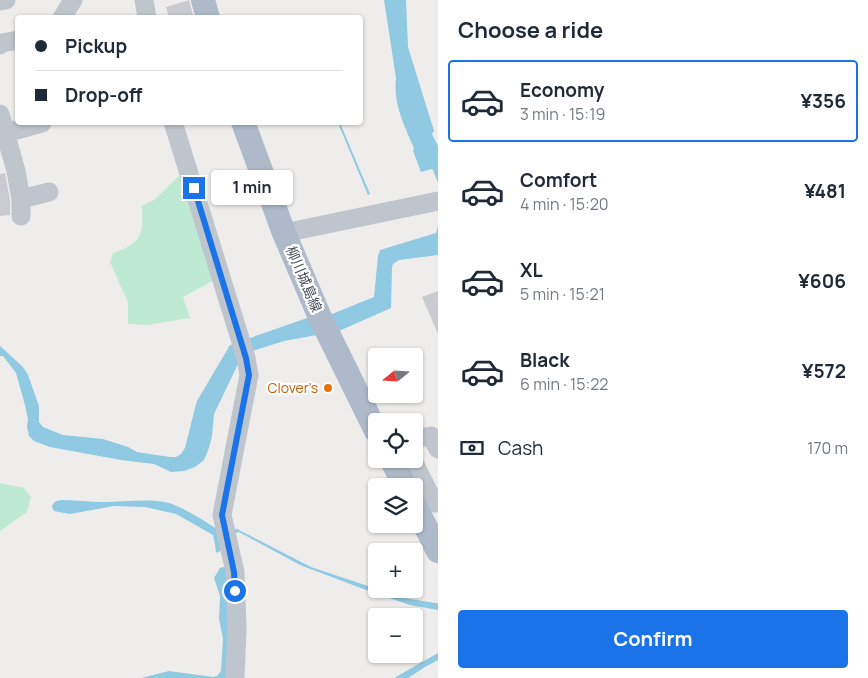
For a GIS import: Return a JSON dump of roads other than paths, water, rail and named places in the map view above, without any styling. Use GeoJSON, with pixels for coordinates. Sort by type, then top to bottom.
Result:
{"type":"FeatureCollection","features":[{"type":"Feature","properties":{"kind":"main road"},"geometry":{"type":"LineString","coordinates":[[203,0],[207,15]]}},
{"type":"Feature","properties":{"kind":"main road","name":"柳川城島線"},"geometry":{"type":"LineString","coordinates":[[244,125],[284,233],[319,315],[368,415]]}},
{"type":"Feature","properties":{"kind":"main road"},"geometry":{"type":"LineString","coordinates":[[426,505],[438,551]]}},
{"type":"Feature","properties":{"kind":"street"},"geometry":{"type":"LineString","coordinates":[[0,1],[6,0]]}},
{"type":"Feature","properties":{"kind":"street"},"geometry":{"type":"LineString","coordinates":[[64,15],[73,0]]}},
{"type":"Feature","properties":{"kind":"street"},"geometry":{"type":"LineString","coordinates":[[144,0],[146,15]]}},
{"type":"Feature","properties":{"kind":"street"},"geometry":{"type":"LineString","coordinates":[[0,45],[15,41]]}},
{"type":"Feature","properties":{"kind":"street"},"geometry":{"type":"LineString","coordinates":[[0,114],[16,171],[21,207],[49,192]]}},
{"type":"Feature","properties":{"kind":"street"},"geometry":{"type":"LineString","coordinates":[[5,132],[37,125]]}},
{"type":"Feature","properties":{"kind":"street"},"geometry":{"type":"LineString","coordinates":[[174,125],[246,358],[249,375],[222,515],[234,572],[237,629],[235,678]]}},
{"type":"Feature","properties":{"kind":"street"},"geometry":{"type":"LineString","coordinates":[[284,233],[437,202]]}},
{"type":"Feature","properties":{"kind":"street"},"geometry":{"type":"LineString","coordinates":[[423,437],[431,436],[438,450]]}},
{"type":"Feature","properties":{"kind":"street"},"geometry":{"type":"LineString","coordinates":[[415,468],[426,505]]}},
{"type":"Feature","properties":{"kind":"water"},"geometry":{"type":"Polygon","coordinates":[[[384,0],[406,0],[408,47],[434,131],[432,134],[438,146],[438,183],[432,169],[421,172],[413,151],[414,148],[400,114],[396,97],[396,78],[384,0]]]}},
{"type":"Feature","properties":{"kind":"water"},"geometry":{"type":"Polygon","coordinates":[[[339,125],[341,125],[370,194],[368,195],[339,125]]]}},
{"type":"Feature","properties":{"kind":"water"},"geometry":{"type":"Polygon","coordinates":[[[438,226],[438,255],[399,260],[393,264],[391,308],[339,331],[284,341],[240,355],[241,358],[214,414],[209,448],[204,460],[195,467],[184,471],[171,472],[154,464],[50,447],[34,441],[29,436],[28,419],[16,373],[3,356],[0,356],[0,346],[23,367],[28,375],[39,406],[39,422],[43,427],[63,435],[103,439],[137,452],[176,457],[185,448],[197,401],[230,345],[310,317],[332,314],[374,297],[380,250],[436,233],[438,226]]]}},
{"type":"Feature","properties":{"kind":"water"},"geometry":{"type":"Polygon","coordinates":[[[61,500],[103,502],[145,500],[169,503],[189,512],[220,531],[225,549],[216,553],[213,535],[176,514],[145,507],[114,506],[70,514],[54,511],[53,504],[61,500]]]}},
{"type":"Feature","properties":{"kind":"water"},"geometry":{"type":"Polygon","coordinates":[[[237,529],[311,567],[368,586],[368,591],[300,565],[233,530],[237,529]]]}},
{"type":"Feature","properties":{"kind":"water"},"geometry":{"type":"Polygon","coordinates":[[[227,566],[229,678],[141,678],[169,671],[213,677],[217,676],[221,671],[223,639],[219,619],[220,596],[214,578],[220,568],[227,566]]]}},
{"type":"Feature","properties":{"kind":"water"},"geometry":{"type":"Polygon","coordinates":[[[389,598],[438,603],[438,610],[410,605],[389,598]]]}},
{"type":"Feature","properties":{"kind":"water"},"geometry":{"type":"Polygon","coordinates":[[[438,653],[438,660],[408,678],[394,678],[423,663],[438,653]]]}},
{"type":"Feature","properties":{"kind":"place","name":"Clover's"},"geometry":{"type":"Point","coordinates":[328,388]}}]}
